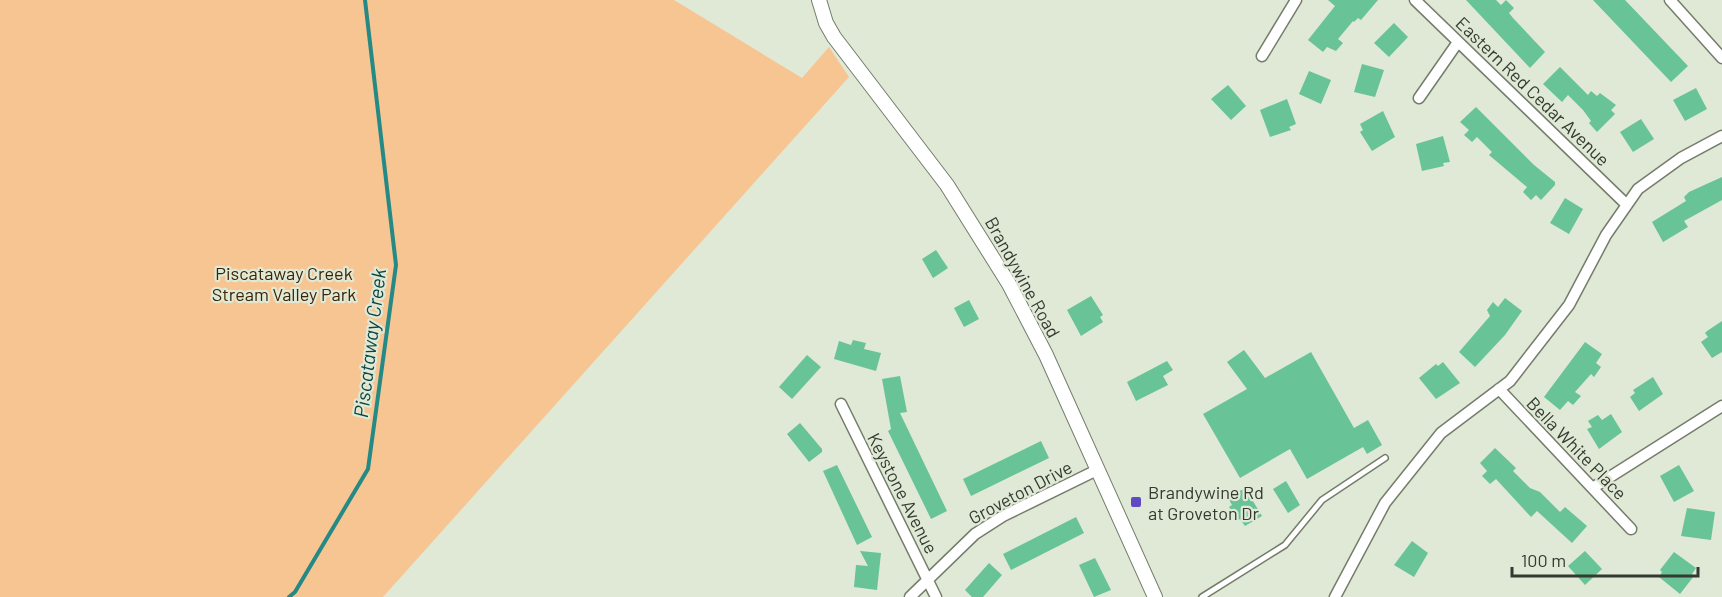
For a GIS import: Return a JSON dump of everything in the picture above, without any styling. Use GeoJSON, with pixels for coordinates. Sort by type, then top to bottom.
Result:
{"type":"FeatureCollection","features":[{"type":"Feature","properties":{"kind":"main road","name":"Brandywine Road"},"geometry":{"type":"LineString","coordinates":[[819,0],[834,38],[947,185],[1009,284],[1046,355],[1155,597]]}},
{"type":"Feature","properties":{"kind":"street"},"geometry":{"type":"LineString","coordinates":[[1262,56],[1296,0]]}},
{"type":"Feature","properties":{"kind":"street","name":"Eastern Red Cedar Avenue"},"geometry":{"type":"LineString","coordinates":[[1416,0],[1627,205]]}},
{"type":"Feature","properties":{"kind":"street"},"geometry":{"type":"LineString","coordinates":[[1670,0],[1722,58]]}},
{"type":"Feature","properties":{"kind":"street"},"geometry":{"type":"LineString","coordinates":[[1419,98],[1458,42]]}},
{"type":"Feature","properties":{"kind":"street"},"geometry":{"type":"LineString","coordinates":[[1335,597],[1385,503],[1441,433],[1510,381],[1569,305],[1606,235],[1638,189],[1682,158],[1722,136]]}},
{"type":"Feature","properties":{"kind":"street","name":"Bella White Place"},"geometry":{"type":"LineString","coordinates":[[1499,389],[1594,487],[1631,529]]}},
{"type":"Feature","properties":{"kind":"street","name":"Keystone Avenue"},"geometry":{"type":"LineString","coordinates":[[841,404],[936,597]]}},
{"type":"Feature","properties":{"kind":"street"},"geometry":{"type":"LineString","coordinates":[[1594,487],[1722,406]]}},
{"type":"Feature","properties":{"kind":"street","name":"Groveton Drive"},"geometry":{"type":"LineString","coordinates":[[910,597],[927,577],[975,534],[1004,516],[1097,470]]}},
{"type":"Feature","properties":{"kind":"lane"},"geometry":{"type":"LineString","coordinates":[[1202,597],[1285,545],[1322,500],[1385,458]]}},
{"type":"Feature","properties":{"kind":"green space","name":"Piscataway Creek Stream Valley Park"},"geometry":{"type":"Polygon","coordinates":[[[0,0],[674,0],[802,78],[829,47],[849,77],[383,597],[0,597],[0,0]]]}},
{"type":"Feature","properties":{"kind":"building"},"geometry":{"type":"Polygon","coordinates":[[[1328,0],[1378,0],[1361,20],[1358,18],[1353,21],[1338,39],[1343,43],[1336,51],[1327,47],[1323,52],[1308,40],[1335,6],[1328,0]]]}},
{"type":"Feature","properties":{"kind":"building"},"geometry":{"type":"Polygon","coordinates":[[[1466,0],[1496,0],[1501,5],[1506,0],[1514,8],[1509,13],[1545,52],[1530,68],[1466,0]]]}},
{"type":"Feature","properties":{"kind":"building"},"geometry":{"type":"Polygon","coordinates":[[[1593,0],[1625,0],[1688,66],[1671,82],[1593,0]]]}},
{"type":"Feature","properties":{"kind":"building"},"geometry":{"type":"Polygon","coordinates":[[[1394,23],[1408,37],[1389,57],[1374,43],[1394,23]]]}},
{"type":"Feature","properties":{"kind":"building"},"geometry":{"type":"Polygon","coordinates":[[[1362,64],[1384,70],[1375,97],[1354,92],[1362,64]]]}},
{"type":"Feature","properties":{"kind":"building"},"geometry":{"type":"Polygon","coordinates":[[[1560,67],[1588,95],[1591,91],[1597,96],[1600,93],[1616,105],[1611,110],[1615,114],[1597,132],[1589,123],[1591,121],[1583,110],[1568,95],[1562,102],[1543,84],[1560,67]]]}},
{"type":"Feature","properties":{"kind":"building"},"geometry":{"type":"Polygon","coordinates":[[[1309,71],[1331,80],[1321,104],[1299,94],[1309,71]]]}},
{"type":"Feature","properties":{"kind":"building"},"geometry":{"type":"Polygon","coordinates":[[[1228,85],[1246,106],[1231,120],[1211,99],[1228,85]]]}},
{"type":"Feature","properties":{"kind":"building"},"geometry":{"type":"Polygon","coordinates":[[[1696,88],[1707,109],[1685,121],[1673,100],[1696,88]]]}},
{"type":"Feature","properties":{"kind":"building"},"geometry":{"type":"Polygon","coordinates":[[[1287,99],[1296,124],[1289,127],[1291,130],[1270,137],[1260,110],[1287,99]]]}},
{"type":"Feature","properties":{"kind":"building"},"geometry":{"type":"Polygon","coordinates":[[[1476,107],[1534,165],[1555,182],[1555,185],[1541,200],[1536,195],[1531,200],[1523,192],[1527,187],[1489,155],[1492,152],[1477,137],[1472,142],[1464,135],[1469,130],[1460,122],[1476,107]]]}},
{"type":"Feature","properties":{"kind":"building"},"geometry":{"type":"Polygon","coordinates":[[[1383,111],[1395,137],[1372,151],[1360,132],[1363,130],[1360,124],[1383,111]]]}},
{"type":"Feature","properties":{"kind":"building"},"geometry":{"type":"Polygon","coordinates":[[[1641,119],[1654,139],[1633,152],[1620,132],[1641,119]]]}},
{"type":"Feature","properties":{"kind":"building"},"geometry":{"type":"Polygon","coordinates":[[[1443,136],[1450,162],[1443,163],[1444,166],[1422,171],[1416,144],[1443,136]]]}},
{"type":"Feature","properties":{"kind":"building"},"geometry":{"type":"Polygon","coordinates":[[[1722,177],[1722,200],[1684,221],[1688,227],[1663,242],[1652,222],[1686,201],[1684,197],[1689,192],[1722,177]]]}},
{"type":"Feature","properties":{"kind":"building"},"geometry":{"type":"Polygon","coordinates":[[[1565,198],[1583,209],[1569,234],[1550,223],[1565,198]]]}},
{"type":"Feature","properties":{"kind":"building"},"geometry":{"type":"Polygon","coordinates":[[[936,250],[948,268],[933,278],[922,259],[936,250]]]}},
{"type":"Feature","properties":{"kind":"building"},"geometry":{"type":"Polygon","coordinates":[[[1091,296],[1103,315],[1100,317],[1103,322],[1081,336],[1067,310],[1091,296]]]}},
{"type":"Feature","properties":{"kind":"building"},"geometry":{"type":"Polygon","coordinates":[[[1505,298],[1522,311],[1505,335],[1475,367],[1459,352],[1490,316],[1487,310],[1493,302],[1498,307],[1505,298]]]}},
{"type":"Feature","properties":{"kind":"building"},"geometry":{"type":"Polygon","coordinates":[[[969,300],[979,319],[964,327],[954,308],[969,300]]]}},
{"type":"Feature","properties":{"kind":"building"},"geometry":{"type":"Polygon","coordinates":[[[1722,321],[1722,352],[1712,358],[1701,342],[1708,337],[1705,333],[1707,331],[1722,321]]]}},
{"type":"Feature","properties":{"kind":"building"},"geometry":{"type":"Polygon","coordinates":[[[853,340],[866,343],[864,349],[881,353],[876,371],[834,359],[839,341],[851,345],[853,340]]]}},
{"type":"Feature","properties":{"kind":"building"},"geometry":{"type":"Polygon","coordinates":[[[1585,342],[1602,354],[1596,363],[1601,367],[1594,377],[1591,374],[1575,392],[1581,396],[1573,405],[1568,401],[1560,410],[1544,397],[1585,342]]]}},
{"type":"Feature","properties":{"kind":"building"},"geometry":{"type":"Polygon","coordinates":[[[1244,350],[1265,378],[1311,352],[1354,428],[1368,420],[1382,445],[1367,454],[1363,447],[1307,479],[1290,449],[1240,478],[1203,414],[1247,389],[1227,362],[1244,350]]]}},
{"type":"Feature","properties":{"kind":"building"},"geometry":{"type":"Polygon","coordinates":[[[807,355],[821,367],[792,399],[779,387],[807,355]]]}},
{"type":"Feature","properties":{"kind":"building"},"geometry":{"type":"Polygon","coordinates":[[[1167,361],[1173,370],[1163,376],[1168,385],[1136,401],[1127,382],[1167,361]]]}},
{"type":"Feature","properties":{"kind":"building"},"geometry":{"type":"Polygon","coordinates":[[[1443,362],[1460,383],[1436,399],[1419,378],[1436,364],[1438,366],[1443,362]]]}},
{"type":"Feature","properties":{"kind":"building"},"geometry":{"type":"Polygon","coordinates":[[[900,376],[907,412],[900,413],[947,511],[931,519],[888,431],[891,429],[882,379],[900,376]]]}},
{"type":"Feature","properties":{"kind":"building"},"geometry":{"type":"Polygon","coordinates":[[[1653,377],[1663,394],[1639,411],[1630,397],[1635,393],[1633,390],[1653,377]]]}},
{"type":"Feature","properties":{"kind":"building"},"geometry":{"type":"Polygon","coordinates":[[[1611,414],[1622,432],[1599,449],[1587,429],[1592,427],[1588,421],[1598,415],[1602,420],[1611,414]]]}},
{"type":"Feature","properties":{"kind":"building"},"geometry":{"type":"Polygon","coordinates":[[[800,423],[822,449],[822,452],[809,462],[787,434],[800,423]]]}},
{"type":"Feature","properties":{"kind":"building"},"geometry":{"type":"Polygon","coordinates":[[[1041,441],[1049,458],[971,496],[963,479],[1041,441]]]}},
{"type":"Feature","properties":{"kind":"building"},"geometry":{"type":"Polygon","coordinates":[[[1495,448],[1516,468],[1513,471],[1530,488],[1540,492],[1560,512],[1565,507],[1587,526],[1572,543],[1537,511],[1531,517],[1496,479],[1490,484],[1482,476],[1487,471],[1480,463],[1495,448]]]}},
{"type":"Feature","properties":{"kind":"building"},"geometry":{"type":"Polygon","coordinates":[[[837,465],[872,537],[857,545],[823,471],[837,465]]]}},
{"type":"Feature","properties":{"kind":"building"},"geometry":{"type":"Polygon","coordinates":[[[1679,465],[1694,491],[1674,502],[1660,476],[1679,465]]]}},
{"type":"Feature","properties":{"kind":"building"},"geometry":{"type":"Polygon","coordinates":[[[1286,481],[1300,505],[1288,513],[1273,489],[1286,481]]]}},
{"type":"Feature","properties":{"kind":"building"},"geometry":{"type":"Polygon","coordinates":[[[1245,488],[1262,516],[1245,526],[1240,519],[1237,521],[1229,507],[1232,505],[1228,498],[1245,488]]]}},
{"type":"Feature","properties":{"kind":"building"},"geometry":{"type":"Polygon","coordinates":[[[1687,508],[1715,512],[1711,540],[1681,536],[1687,508]]]}},
{"type":"Feature","properties":{"kind":"building"},"geometry":{"type":"Polygon","coordinates":[[[1076,517],[1084,533],[1011,570],[1003,554],[1076,517]]]}},
{"type":"Feature","properties":{"kind":"building"},"geometry":{"type":"Polygon","coordinates":[[[1412,541],[1428,553],[1414,577],[1394,565],[1412,541]]]}},
{"type":"Feature","properties":{"kind":"building"},"geometry":{"type":"Polygon","coordinates":[[[860,551],[881,553],[877,590],[854,587],[856,565],[868,566],[860,551]]]}},
{"type":"Feature","properties":{"kind":"building"},"geometry":{"type":"Polygon","coordinates":[[[1585,551],[1602,569],[1585,585],[1568,566],[1585,551]]]}},
{"type":"Feature","properties":{"kind":"building"},"geometry":{"type":"Polygon","coordinates":[[[1674,552],[1696,568],[1692,574],[1694,576],[1680,594],[1659,577],[1662,572],[1660,570],[1674,552]]]}},
{"type":"Feature","properties":{"kind":"building"},"geometry":{"type":"Polygon","coordinates":[[[1095,558],[1111,590],[1094,597],[1079,565],[1095,558]]]}},
{"type":"Feature","properties":{"kind":"building"},"geometry":{"type":"Polygon","coordinates":[[[989,563],[1002,575],[983,597],[972,597],[965,590],[989,563]]]}},
{"type":"Feature","properties":{"kind":"waterway","name":"Piscataway Creek"},"geometry":{"type":"LineString","coordinates":[[289,597],[295,592],[368,469],[396,265],[365,0]]}},
{"type":"Feature","properties":{"kind":"place","name":"Brandywine Rd at Groveton Dr"},"geometry":{"type":"Point","coordinates":[1136,502]}}]}
